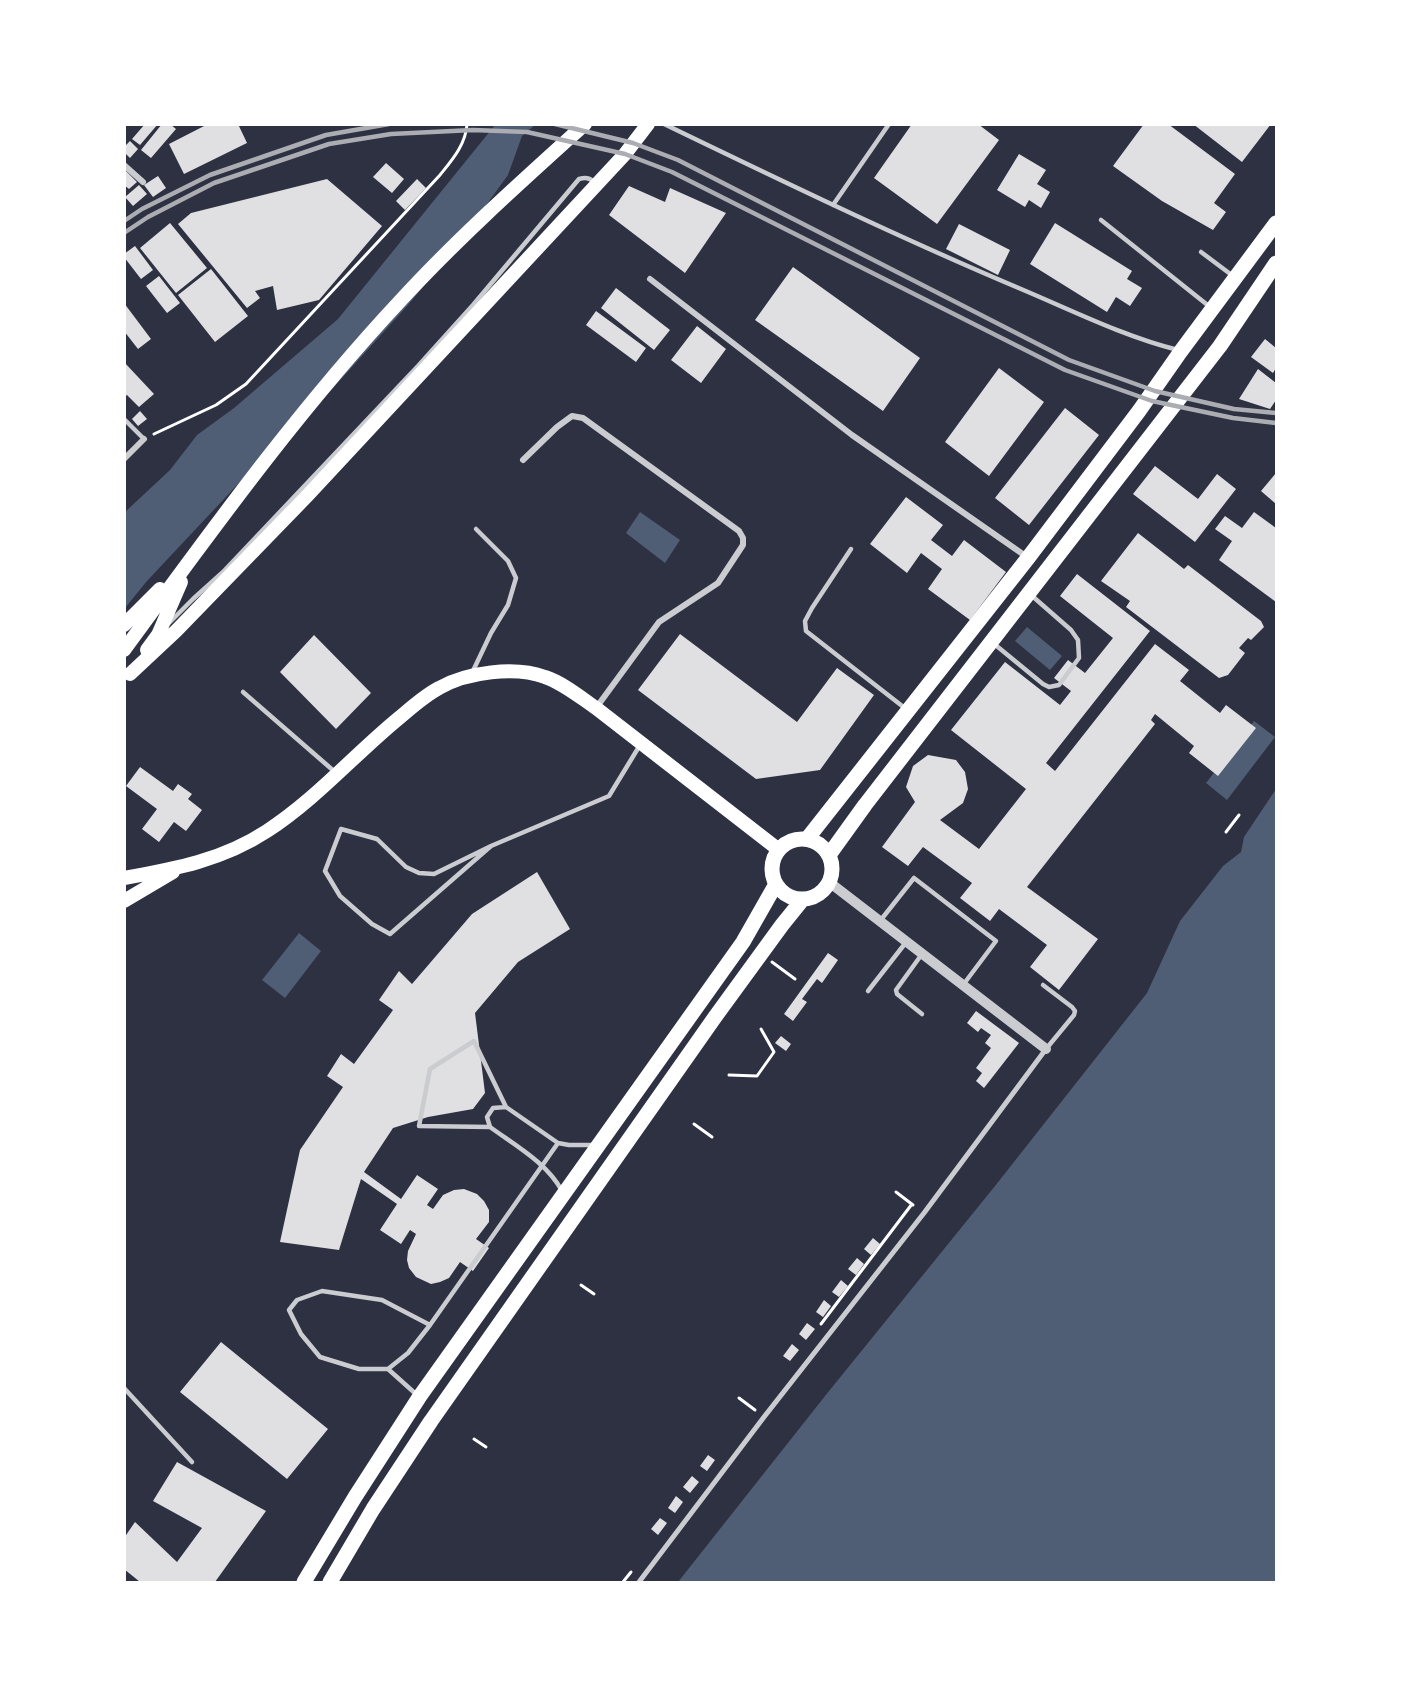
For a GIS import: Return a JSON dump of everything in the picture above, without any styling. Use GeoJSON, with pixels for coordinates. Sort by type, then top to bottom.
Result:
{"type":"FeatureCollection","features":[{"type":"Feature","properties":{"kind":"highway"},"geometry":{"type":"LineString","coordinates":[[807,839],[1028,558],[1139,411],[1276,222]]}},
{"type":"Feature","properties":{"kind":"highway"},"geometry":{"type":"LineString","coordinates":[[829,855],[865,805],[1220,346],[1276,263]]}},
{"type":"Feature","properties":{"kind":"highway"},"geometry":{"type":"LineString","coordinates":[[1197,330],[1220,346]]}},
{"type":"Feature","properties":{"kind":"highway"},"geometry":{"type":"LineString","coordinates":[[807,839],[817,843],[829,855],[832,872],[826,888],[817,895],[803,899],[789,896],[782,891],[776,884],[772,867],[774,858],[784,844],[792,840],[807,839]]}},
{"type":"Feature","properties":{"kind":"highway"},"geometry":{"type":"LineString","coordinates":[[304,1582],[420,1396],[743,942],[776,884]]}},
{"type":"Feature","properties":{"kind":"highway"},"geometry":{"type":"LineString","coordinates":[[330,1582],[373,1509],[430,1421],[715,1017],[803,899]]}},
{"type":"Feature","properties":{"kind":"highway"},"geometry":{"type":"LineString","coordinates":[[355,1497],[373,1509]]}},
{"type":"Feature","properties":{"kind":"main road"},"geometry":{"type":"LineString","coordinates":[[124,650],[208,534],[320,391],[400,300],[462,236],[585,124]]}},
{"type":"Feature","properties":{"kind":"main road"},"geometry":{"type":"LineString","coordinates":[[127,677],[176,631],[307,496],[625,154],[648,124]]}},
{"type":"Feature","properties":{"kind":"main road"},"geometry":{"type":"LineString","coordinates":[[127,677],[158,635],[191,558]]}},
{"type":"Feature","properties":{"kind":"main road"},"geometry":{"type":"LineString","coordinates":[[124,625],[191,558]]}},
{"type":"Feature","properties":{"kind":"main road"},"geometry":{"type":"LineString","coordinates":[[124,878],[180,868],[245,844],[266,832],[301,806],[414,705],[440,687],[471,676],[493,672],[515,672],[545,677],[568,689],[596,708],[779,850]]}},
{"type":"Feature","properties":{"kind":"main road"},"geometry":{"type":"LineString","coordinates":[[124,901],[180,868]]}},
{"type":"Feature","properties":{"kind":"street"},"geometry":{"type":"LineString","coordinates":[[124,165],[143,182]]}},
{"type":"Feature","properties":{"kind":"street"},"geometry":{"type":"LineString","coordinates":[[650,279],[852,435],[1028,558]]}},
{"type":"Feature","properties":{"kind":"street"},"geometry":{"type":"LineString","coordinates":[[523,460],[557,427],[572,416],[583,418],[739,531],[743,538],[742,545],[718,583],[659,622],[596,708]]}},
{"type":"Feature","properties":{"kind":"street"},"geometry":{"type":"LineString","coordinates":[[124,459],[144,439]]}},
{"type":"Feature","properties":{"kind":"street"},"geometry":{"type":"LineString","coordinates":[[639,1582],[764,1417],[924,1213],[1046,1049],[829,882]]}},
{"type":"Feature","properties":{"kind":"lane"},"geometry":{"type":"LineString","coordinates":[[664,124],[833,205],[990,276],[1092,319],[1180,352]]}},
{"type":"Feature","properties":{"kind":"lane"},"geometry":{"type":"LineString","coordinates":[[833,205],[889,124]]}},
{"type":"Feature","properties":{"kind":"lane"},"geometry":{"type":"LineString","coordinates":[[158,635],[223,572],[418,366],[473,305],[579,179],[585,177],[596,184]]}},
{"type":"Feature","properties":{"kind":"lane"},"geometry":{"type":"LineString","coordinates":[[1101,220],[1212,308]]}},
{"type":"Feature","properties":{"kind":"lane"},"geometry":{"type":"LineString","coordinates":[[1201,252],[1235,278]]}},
{"type":"Feature","properties":{"kind":"lane"},"geometry":{"type":"LineString","coordinates":[[124,419],[144,439]]}},
{"type":"Feature","properties":{"kind":"lane"},"geometry":{"type":"LineString","coordinates":[[471,676],[491,633],[508,605],[516,578],[508,561],[476,529]]}},
{"type":"Feature","properties":{"kind":"lane"},"geometry":{"type":"LineString","coordinates":[[850,549],[805,621],[806,631],[909,711]]}},
{"type":"Feature","properties":{"kind":"lane"},"geometry":{"type":"LineString","coordinates":[[992,642],[1043,684],[1049,687],[1059,685],[1079,658],[1078,640],[1071,630],[1029,593]]}},
{"type":"Feature","properties":{"kind":"lane"},"geometry":{"type":"LineString","coordinates":[[243,692],[337,774]]}},
{"type":"Feature","properties":{"kind":"lane"},"geometry":{"type":"LineString","coordinates":[[491,846],[390,934],[372,924],[340,896],[326,871],[341,829],[377,839],[406,867],[419,873],[434,874],[491,846],[609,796],[641,743]]}},
{"type":"Feature","properties":{"kind":"lane"},"geometry":{"type":"LineString","coordinates":[[880,921],[914,878],[996,941],[963,985]]}},
{"type":"Feature","properties":{"kind":"lane"},"geometry":{"type":"LineString","coordinates":[[868,991],[907,941]]}},
{"type":"Feature","properties":{"kind":"lane"},"geometry":{"type":"LineString","coordinates":[[922,954],[896,990],[897,994],[922,1014]]}},
{"type":"Feature","properties":{"kind":"lane"},"geometry":{"type":"LineString","coordinates":[[1043,985],[1075,1011],[1046,1049]]}},
{"type":"Feature","properties":{"kind":"lane"},"geometry":{"type":"LineString","coordinates":[[564,1194],[558,1182],[543,1166],[490,1127],[419,1126],[430,1069],[474,1041],[506,1107],[558,1143],[598,1144]]}},
{"type":"Feature","properties":{"kind":"lane"},"geometry":{"type":"LineString","coordinates":[[490,1127],[487,1117],[493,1108],[506,1107]]}},
{"type":"Feature","properties":{"kind":"lane"},"geometry":{"type":"LineString","coordinates":[[430,1325],[382,1300],[322,1291],[297,1300],[289,1310],[301,1335],[320,1357],[359,1369],[388,1369],[408,1353],[430,1325],[558,1143]]}},
{"type":"Feature","properties":{"kind":"lane"},"geometry":{"type":"LineString","coordinates":[[388,1369],[420,1396]]}},
{"type":"Feature","properties":{"kind":"lane"},"geometry":{"type":"LineString","coordinates":[[124,1388],[192,1462]]}},
{"type":"Feature","properties":{"kind":"path"},"geometry":{"type":"LineString","coordinates":[[144,439],[216,405],[246,384],[440,175],[458,152],[467,130],[467,124]]}},
{"type":"Feature","properties":{"kind":"path"},"geometry":{"type":"LineString","coordinates":[[1226,832],[1239,815]]}},
{"type":"Feature","properties":{"kind":"path"},"geometry":{"type":"LineString","coordinates":[[761,955],[795,979]]}},
{"type":"Feature","properties":{"kind":"path"},"geometry":{"type":"LineString","coordinates":[[729,1075],[758,1076],[774,1052],[761,1029]]}},
{"type":"Feature","properties":{"kind":"path"},"geometry":{"type":"LineString","coordinates":[[694,1124],[712,1137]]}},
{"type":"Feature","properties":{"kind":"path"},"geometry":{"type":"LineString","coordinates":[[896,1192],[924,1213]]}},
{"type":"Feature","properties":{"kind":"path"},"geometry":{"type":"LineString","coordinates":[[581,1285],[594,1294]]}},
{"type":"Feature","properties":{"kind":"path"},"geometry":{"type":"LineString","coordinates":[[739,1398],[754,1410]]}},
{"type":"Feature","properties":{"kind":"path"},"geometry":{"type":"LineString","coordinates":[[474,1439],[486,1447]]}},
{"type":"Feature","properties":{"kind":"water"},"geometry":{"type":"Polygon","coordinates":[[[495,125],[535,125],[522,136],[508,175],[455,248],[408,305],[333,388],[269,451],[147,581],[125,608],[125,512],[170,470],[197,435],[234,408],[338,319],[495,125]]]}},
{"type":"Feature","properties":{"kind":"water"},"geometry":{"type":"Polygon","coordinates":[[[640,512],[680,540],[665,563],[626,533],[640,512]]]}},
{"type":"Feature","properties":{"kind":"water"},"geometry":{"type":"Polygon","coordinates":[[[1027,627],[1062,656],[1050,670],[1015,641],[1027,627]]]}},
{"type":"Feature","properties":{"kind":"water"},"geometry":{"type":"Polygon","coordinates":[[[1254,721],[1275,737],[1227,800],[1206,783],[1254,721]]]}},
{"type":"Feature","properties":{"kind":"water"},"geometry":{"type":"Polygon","coordinates":[[[1276,789],[1276,1582],[678,1582],[1147,993],[1180,921],[1223,866],[1241,852],[1244,837],[1276,789]]]}},
{"type":"Feature","properties":{"kind":"water"},"geometry":{"type":"Polygon","coordinates":[[[299,933],[321,951],[285,998],[262,980],[299,933]]]}},
{"type":"Feature","properties":{"kind":"building"},"geometry":{"type":"Polygon","coordinates":[[[145,124],[158,124],[140,145],[132,139],[145,124]]]}},
{"type":"Feature","properties":{"kind":"building"},"geometry":{"type":"Polygon","coordinates":[[[162,124],[170,124],[176,129],[151,158],[141,150],[162,124]]]}},
{"type":"Feature","properties":{"kind":"building"},"geometry":{"type":"Polygon","coordinates":[[[208,124],[238,124],[247,143],[184,174],[169,144],[208,124]]]}},
{"type":"Feature","properties":{"kind":"building"},"geometry":{"type":"Polygon","coordinates":[[[912,124],[978,124],[999,140],[937,224],[874,178],[912,124]]]}},
{"type":"Feature","properties":{"kind":"building"},"geometry":{"type":"Polygon","coordinates":[[[1144,124],[1168,124],[1235,174],[1214,203],[1226,212],[1213,230],[1162,201],[1113,166],[1144,124]]]}},
{"type":"Feature","properties":{"kind":"building"},"geometry":{"type":"Polygon","coordinates":[[[1193,124],[1271,124],[1242,162],[1193,124]]]}},
{"type":"Feature","properties":{"kind":"building"},"geometry":{"type":"Polygon","coordinates":[[[130,141],[138,149],[130,158],[124,152],[124,147],[130,141]]]}},
{"type":"Feature","properties":{"kind":"building"},"geometry":{"type":"Polygon","coordinates":[[[1019,154],[1046,170],[1037,184],[1050,192],[1041,208],[1029,200],[1025,207],[997,190],[1019,154]]]}},
{"type":"Feature","properties":{"kind":"building"},"geometry":{"type":"Polygon","coordinates":[[[386,163],[404,179],[392,193],[373,177],[386,163]]]}},
{"type":"Feature","properties":{"kind":"building"},"geometry":{"type":"Polygon","coordinates":[[[124,169],[137,182],[129,189],[124,185],[124,169]]]}},
{"type":"Feature","properties":{"kind":"building"},"geometry":{"type":"Polygon","coordinates":[[[158,176],[166,188],[153,197],[144,185],[158,176]]]}},
{"type":"Feature","properties":{"kind":"building"},"geometry":{"type":"Polygon","coordinates":[[[327,179],[382,226],[319,300],[277,310],[273,286],[255,291],[260,298],[247,308],[178,224],[191,213],[327,179]]]}},
{"type":"Feature","properties":{"kind":"building"},"geometry":{"type":"Polygon","coordinates":[[[417,179],[426,188],[405,210],[396,201],[417,179]]]}},
{"type":"Feature","properties":{"kind":"building"},"geometry":{"type":"Polygon","coordinates":[[[139,185],[147,194],[133,206],[125,197],[139,185]]]}},
{"type":"Feature","properties":{"kind":"building"},"geometry":{"type":"Polygon","coordinates":[[[629,186],[665,202],[670,188],[726,213],[685,273],[609,215],[629,186]]]}},
{"type":"Feature","properties":{"kind":"building"},"geometry":{"type":"Polygon","coordinates":[[[170,223],[207,268],[176,293],[140,248],[170,223]]]}},
{"type":"Feature","properties":{"kind":"building"},"geometry":{"type":"Polygon","coordinates":[[[1055,223],[1132,271],[1127,279],[1142,288],[1130,306],[1116,297],[1107,312],[1030,264],[1055,223]]]}},
{"type":"Feature","properties":{"kind":"building"},"geometry":{"type":"Polygon","coordinates":[[[959,224],[1010,250],[998,275],[946,249],[959,224]]]}},
{"type":"Feature","properties":{"kind":"building"},"geometry":{"type":"Polygon","coordinates":[[[135,246],[153,270],[141,279],[124,257],[124,254],[135,246]]]}},
{"type":"Feature","properties":{"kind":"building"},"geometry":{"type":"Polygon","coordinates":[[[793,267],[920,358],[883,411],[755,320],[793,267]]]}},
{"type":"Feature","properties":{"kind":"building"},"geometry":{"type":"Polygon","coordinates":[[[211,269],[248,316],[215,342],[178,295],[211,269]]]}},
{"type":"Feature","properties":{"kind":"building"},"geometry":{"type":"Polygon","coordinates":[[[159,276],[180,303],[167,313],[146,286],[159,276]]]}},
{"type":"Feature","properties":{"kind":"building"},"geometry":{"type":"Polygon","coordinates":[[[616,288],[670,330],[654,350],[601,308],[616,288]]]}},
{"type":"Feature","properties":{"kind":"building"},"geometry":{"type":"Polygon","coordinates":[[[124,303],[151,339],[138,349],[124,331],[124,303]]]}},
{"type":"Feature","properties":{"kind":"building"},"geometry":{"type":"Polygon","coordinates":[[[596,311],[646,348],[636,362],[586,325],[596,311]]]}},
{"type":"Feature","properties":{"kind":"building"},"geometry":{"type":"Polygon","coordinates":[[[697,326],[726,349],[701,383],[671,360],[697,326]]]}},
{"type":"Feature","properties":{"kind":"building"},"geometry":{"type":"Polygon","coordinates":[[[1265,339],[1276,348],[1276,368],[1273,373],[1251,357],[1265,339]]]}},
{"type":"Feature","properties":{"kind":"building"},"geometry":{"type":"Polygon","coordinates":[[[124,362],[154,394],[139,407],[127,395],[124,397],[124,362]]]}},
{"type":"Feature","properties":{"kind":"building"},"geometry":{"type":"Polygon","coordinates":[[[999,368],[1044,402],[989,476],[945,442],[999,368]]]}},
{"type":"Feature","properties":{"kind":"building"},"geometry":{"type":"Polygon","coordinates":[[[1258,369],[1276,383],[1276,400],[1270,409],[1239,399],[1258,369]]]}},
{"type":"Feature","properties":{"kind":"building"},"geometry":{"type":"Polygon","coordinates":[[[1065,408],[1099,435],[1029,525],[995,498],[1065,408]]]}},
{"type":"Feature","properties":{"kind":"building"},"geometry":{"type":"Polygon","coordinates":[[[140,411],[147,419],[138,426],[132,419],[140,411]]]}},
{"type":"Feature","properties":{"kind":"building"},"geometry":{"type":"Polygon","coordinates":[[[1155,466],[1198,499],[1217,474],[1236,489],[1195,542],[1133,494],[1155,466]]]}},
{"type":"Feature","properties":{"kind":"building"},"geometry":{"type":"Polygon","coordinates":[[[1276,473],[1276,504],[1261,491],[1276,473]]]}},
{"type":"Feature","properties":{"kind":"building"},"geometry":{"type":"Polygon","coordinates":[[[906,497],[943,525],[931,540],[952,556],[964,540],[1006,572],[970,620],[928,589],[942,569],[921,553],[907,573],[870,544],[906,497]]]}},
{"type":"Feature","properties":{"kind":"building"},"geometry":{"type":"Polygon","coordinates":[[[1254,512],[1276,528],[1276,602],[1219,560],[1232,541],[1215,529],[1225,516],[1242,528],[1254,512]]]}},
{"type":"Feature","properties":{"kind":"building"},"geometry":{"type":"Polygon","coordinates":[[[1138,533],[1184,569],[1188,565],[1261,621],[1264,627],[1251,640],[1248,638],[1239,648],[1245,653],[1228,675],[1219,678],[1126,607],[1130,601],[1101,581],[1138,533]]]}},
{"type":"Feature","properties":{"kind":"building"},"geometry":{"type":"Polygon","coordinates":[[[1077,574],[1150,631],[1046,763],[1055,771],[1155,644],[1189,670],[1180,681],[1220,713],[1226,705],[1256,728],[1218,776],[1189,753],[1194,746],[1155,714],[1151,720],[1155,724],[1027,887],[1098,939],[1059,990],[1030,967],[1047,945],[999,909],[990,921],[960,898],[972,883],[923,847],[908,866],[882,847],[915,802],[906,787],[913,766],[928,755],[956,760],[965,772],[968,789],[963,803],[940,820],[979,849],[1026,789],[951,730],[1005,662],[1060,705],[1071,691],[1054,678],[1068,660],[1085,673],[1113,638],[1060,596],[1077,574]]]}},
{"type":"Feature","properties":{"kind":"building"},"geometry":{"type":"Polygon","coordinates":[[[680,634],[797,722],[837,668],[874,695],[820,770],[756,779],[638,690],[680,634]]]}},
{"type":"Feature","properties":{"kind":"building"},"geometry":{"type":"Polygon","coordinates":[[[314,635],[371,693],[336,729],[280,672],[314,635]]]}},
{"type":"Feature","properties":{"kind":"building"},"geometry":{"type":"Polygon","coordinates":[[[140,767],[173,791],[178,784],[192,794],[188,799],[202,810],[186,831],[174,822],[159,842],[142,829],[157,809],[126,786],[140,767]]]}},
{"type":"Feature","properties":{"kind":"building"},"geometry":{"type":"Polygon","coordinates":[[[537,872],[570,929],[518,962],[475,1013],[485,1093],[473,1109],[428,1117],[393,1128],[364,1172],[401,1199],[417,1175],[438,1189],[427,1205],[433,1209],[443,1195],[454,1190],[464,1189],[477,1194],[489,1210],[489,1222],[476,1239],[489,1248],[473,1271],[460,1262],[449,1278],[440,1282],[431,1284],[416,1277],[409,1268],[407,1260],[408,1251],[416,1234],[410,1230],[401,1244],[380,1230],[397,1204],[361,1179],[339,1250],[280,1242],[300,1150],[343,1087],[327,1076],[341,1054],[354,1064],[393,1010],[379,1000],[399,971],[412,984],[472,914],[537,872]]]}},
{"type":"Feature","properties":{"kind":"building"},"geometry":{"type":"Polygon","coordinates":[[[828,953],[838,960],[822,983],[817,979],[802,999],[807,1002],[793,1021],[784,1014],[828,953]]]}},
{"type":"Feature","properties":{"kind":"building"},"geometry":{"type":"Polygon","coordinates":[[[976,1011],[1019,1043],[984,1088],[976,1081],[982,1073],[976,1068],[991,1048],[985,1043],[991,1035],[981,1028],[978,1032],[967,1023],[976,1011]]]}},
{"type":"Feature","properties":{"kind":"building"},"geometry":{"type":"Polygon","coordinates":[[[781,1036],[791,1044],[786,1051],[775,1043],[781,1036]]]}},
{"type":"Feature","properties":{"kind":"building"},"geometry":{"type":"Polygon","coordinates":[[[873,1238],[880,1244],[871,1255],[864,1249],[873,1238]]]}},
{"type":"Feature","properties":{"kind":"building"},"geometry":{"type":"Polygon","coordinates":[[[857,1258],[864,1264],[856,1275],[848,1269],[857,1258]]]}},
{"type":"Feature","properties":{"kind":"building"},"geometry":{"type":"Polygon","coordinates":[[[841,1280],[848,1286],[839,1297],[832,1292],[841,1280]]]}},
{"type":"Feature","properties":{"kind":"building"},"geometry":{"type":"Polygon","coordinates":[[[824,1300],[831,1306],[823,1317],[816,1312],[824,1300]]]}},
{"type":"Feature","properties":{"kind":"building"},"geometry":{"type":"Polygon","coordinates":[[[807,1323],[815,1329],[806,1340],[799,1334],[807,1323]]]}},
{"type":"Feature","properties":{"kind":"building"},"geometry":{"type":"Polygon","coordinates":[[[221,1342],[328,1429],[287,1479],[180,1392],[221,1342]]]}},
{"type":"Feature","properties":{"kind":"building"},"geometry":{"type":"Polygon","coordinates":[[[792,1344],[799,1350],[790,1361],[783,1356],[792,1344]]]}},
{"type":"Feature","properties":{"kind":"building"},"geometry":{"type":"Polygon","coordinates":[[[708,1455],[715,1460],[707,1471],[700,1466],[708,1455]]]}},
{"type":"Feature","properties":{"kind":"building"},"geometry":{"type":"Polygon","coordinates":[[[177,1462],[266,1511],[215,1582],[140,1582],[124,1569],[124,1538],[135,1522],[177,1562],[202,1528],[153,1501],[177,1462]]]}},
{"type":"Feature","properties":{"kind":"building"},"geometry":{"type":"Polygon","coordinates":[[[692,1476],[699,1482],[690,1493],[683,1487],[692,1476]]]}},
{"type":"Feature","properties":{"kind":"building"},"geometry":{"type":"Polygon","coordinates":[[[676,1496],[683,1502],[675,1513],[668,1508],[676,1496]]]}},
{"type":"Feature","properties":{"kind":"building"},"geometry":{"type":"Polygon","coordinates":[[[660,1518],[667,1523],[658,1535],[651,1529],[660,1518]]]}},
{"type":"Feature","properties":{"kind":"railway"},"geometry":{"type":"LineString","coordinates":[[124,221],[142,209],[210,175],[326,135],[389,124]]}},
{"type":"Feature","properties":{"kind":"railway"},"geometry":{"type":"LineString","coordinates":[[555,124],[633,143],[678,160],[1069,360],[1155,391],[1234,409],[1276,413]]}},
{"type":"Feature","properties":{"kind":"railway"},"geometry":{"type":"LineString","coordinates":[[124,233],[148,217],[214,183],[329,144],[391,134],[473,130],[527,132],[625,154],[672,172],[1065,370],[1152,401],[1233,418],[1276,423]]}}]}
